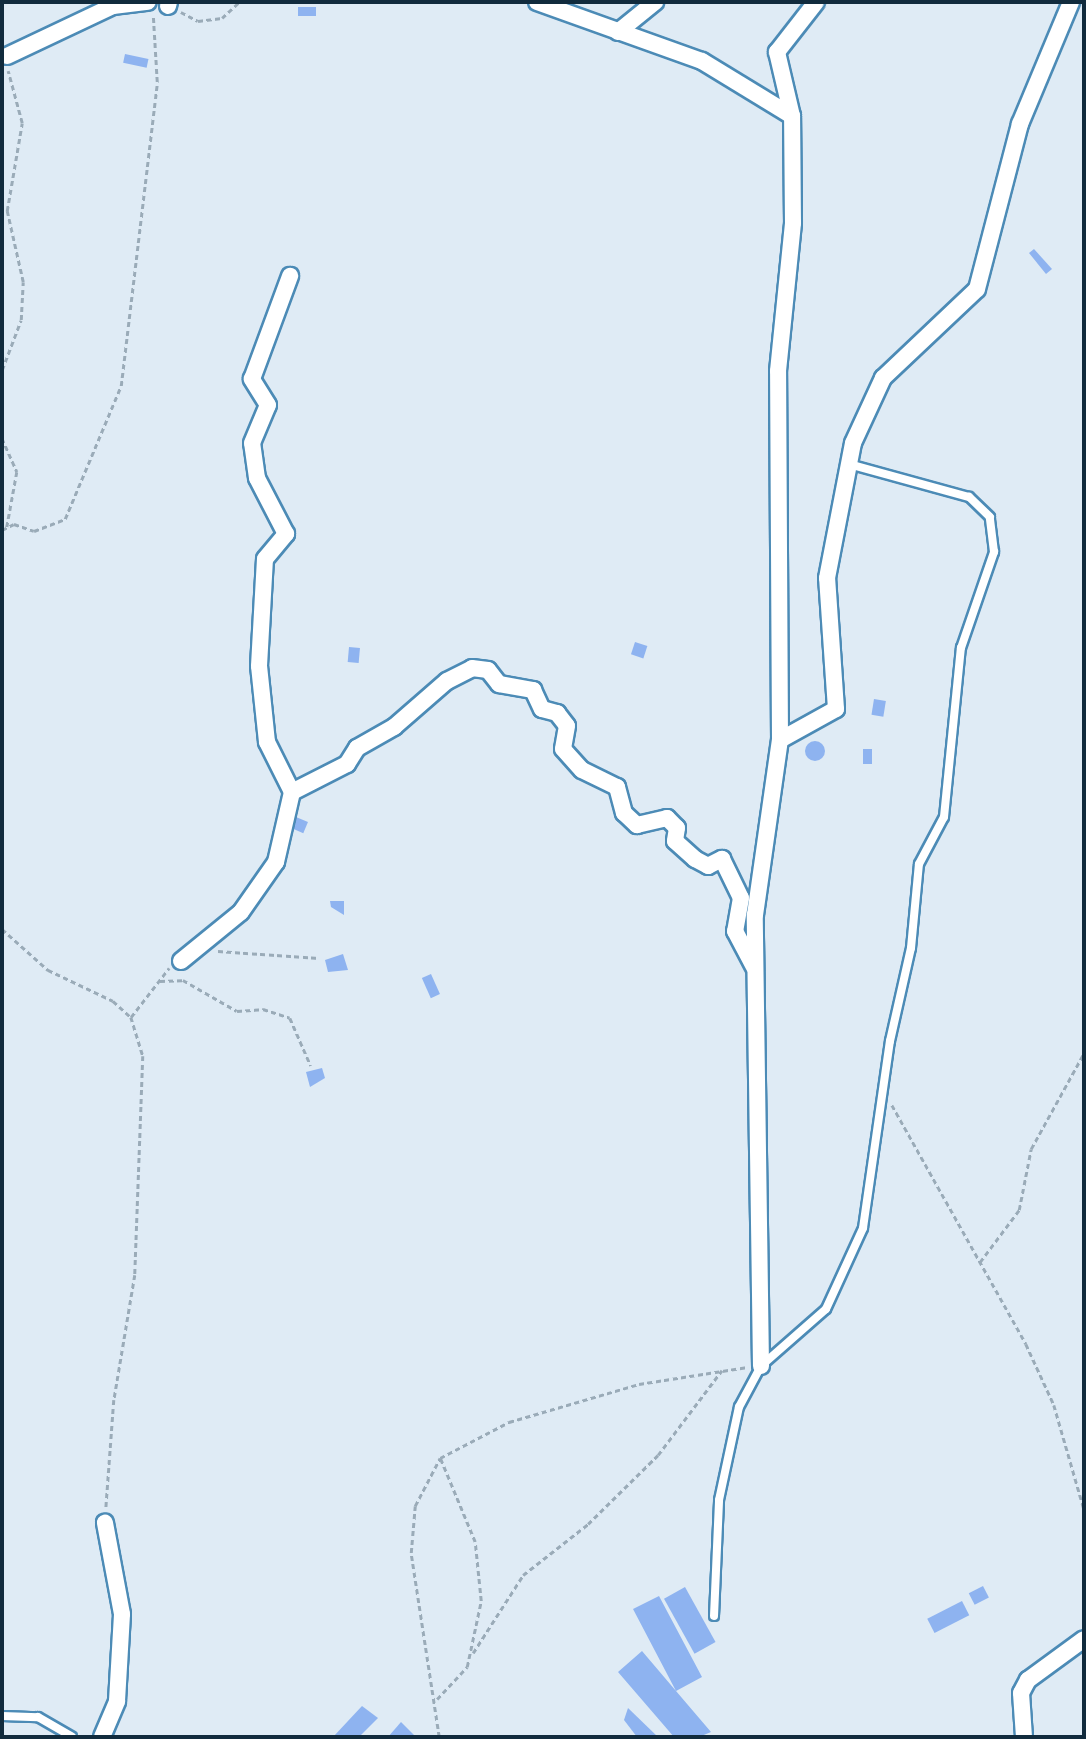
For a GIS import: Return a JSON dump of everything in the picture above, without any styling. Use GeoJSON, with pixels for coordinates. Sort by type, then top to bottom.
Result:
{"type":"FeatureCollection","features":[{"type":"Feature","properties":{"kind":"street"},"geometry":{"type":"LineString","coordinates":[[7,56],[113,6],[148,2]]}},
{"type":"Feature","properties":{"kind":"street"},"geometry":{"type":"LineString","coordinates":[[537,2],[702,61],[792,116]]}},
{"type":"Feature","properties":{"kind":"street"},"geometry":{"type":"LineString","coordinates":[[618,32],[654,2]]}},
{"type":"Feature","properties":{"kind":"street"},"geometry":{"type":"LineString","coordinates":[[761,1366],[755,915],[780,740],[778,372],[793,223],[792,116],[777,52],[816,2]]}},
{"type":"Feature","properties":{"kind":"street"},"geometry":{"type":"LineString","coordinates":[[780,740],[836,709],[827,578],[848,464],[883,378],[977,289],[1020,124],[1071,2]]}},
{"type":"Feature","properties":{"kind":"street"},"geometry":{"type":"LineString","coordinates":[[181,961],[242,912],[276,862],[292,792],[267,743],[259,666],[265,559],[286,534],[257,478],[252,443],[268,405],[252,379],[290,276]]}},
{"type":"Feature","properties":{"kind":"street"},"geometry":{"type":"LineString","coordinates":[[292,792],[347,764],[356,748],[394,727],[447,681],[472,668],[488,670],[499,684],[533,690],[542,709],[557,713],[567,726],[563,749],[582,770],[617,787],[624,813],[637,825],[667,818],[677,828],[675,841],[695,859],[708,866],[722,859],[741,898],[735,931],[755,969]]}},
{"type":"Feature","properties":{"kind":"street"},"geometry":{"type":"LineString","coordinates":[[102,1737],[117,1701],[122,1614],[105,1523]]}},
{"type":"Feature","properties":{"kind":"street"},"geometry":{"type":"LineString","coordinates":[[1024,1737],[1021,1693],[1028,1680],[1084,1639]]}},
{"type":"Feature","properties":{"kind":"lane"},"geometry":{"type":"LineString","coordinates":[[714,1616],[725,1451],[761,1366],[826,1309],[852,1260],[863,1228],[883,1090],[911,948],[919,864],[943,817],[961,648],[990,565],[994,526],[969,498],[848,464]]}},
{"type":"Feature","properties":{"kind":"lane"},"geometry":{"type":"LineString","coordinates":[[2,1716],[38,1717],[72,1737]]}},
{"type":"Feature","properties":{"kind":"path"},"geometry":{"type":"LineString","coordinates":[[2,530],[7,528],[34,531],[65,519],[121,386],[164,3],[198,21],[222,18],[240,2]]}},
{"type":"Feature","properties":{"kind":"path"},"geometry":{"type":"LineString","coordinates":[[2,370],[22,320],[23,282],[7,211],[22,123],[7,56]]}},
{"type":"Feature","properties":{"kind":"path"},"geometry":{"type":"LineString","coordinates":[[2,438],[17,472],[7,528]]}},
{"type":"Feature","properties":{"kind":"path"},"geometry":{"type":"LineString","coordinates":[[2,929],[48,970],[102,993],[131,1017],[145,1085],[142,1186],[105,1523]]}},
{"type":"Feature","properties":{"kind":"path"},"geometry":{"type":"LineString","coordinates":[[211,952],[319,958]]}},
{"type":"Feature","properties":{"kind":"path"},"geometry":{"type":"LineString","coordinates":[[131,1017],[160,981],[181,961]]}},
{"type":"Feature","properties":{"kind":"path"},"geometry":{"type":"LineString","coordinates":[[160,981],[183,980],[237,1011],[263,1009],[290,1018],[311,1066]]}},
{"type":"Feature","properties":{"kind":"path"},"geometry":{"type":"LineString","coordinates":[[979,1262],[1018,1210],[1031,1149],[1084,1053]]}},
{"type":"Feature","properties":{"kind":"path"},"geometry":{"type":"LineString","coordinates":[[883,1090],[964,1224],[979,1262],[1054,1405],[1084,1509]]}},
{"type":"Feature","properties":{"kind":"path"},"geometry":{"type":"LineString","coordinates":[[439,1737],[436,1700],[411,1553],[415,1506],[440,1458],[509,1422],[639,1384],[761,1366]]}},
{"type":"Feature","properties":{"kind":"path"},"geometry":{"type":"LineString","coordinates":[[436,1700],[473,1653],[523,1575],[658,1455],[722,1370]]}},
{"type":"Feature","properties":{"kind":"path"},"geometry":{"type":"LineString","coordinates":[[440,1458],[475,1542],[481,1601],[473,1653]]}},
{"type":"Feature","properties":{"kind":"building"},"geometry":{"type":"Polygon","coordinates":[[[298,7],[316,7],[316,16],[298,16],[298,7]]]}},
{"type":"Feature","properties":{"kind":"building"},"geometry":{"type":"Polygon","coordinates":[[[125,54],[148,59],[147,68],[123,63],[125,54]]]}},
{"type":"Feature","properties":{"kind":"building"},"geometry":{"type":"Polygon","coordinates":[[[1034,249],[1052,269],[1046,274],[1029,253],[1034,249]]]}},
{"type":"Feature","properties":{"kind":"building"},"geometry":{"type":"Polygon","coordinates":[[[635,642],[647,646],[643,658],[631,654],[635,642]]]}},
{"type":"Feature","properties":{"kind":"building"},"geometry":{"type":"Polygon","coordinates":[[[349,647],[360,648],[359,663],[348,662],[349,647]]]}},
{"type":"Feature","properties":{"kind":"building"},"geometry":{"type":"Polygon","coordinates":[[[874,699],[886,701],[883,717],[871,715],[874,699]]]}},
{"type":"Feature","properties":{"kind":"building"},"geometry":{"type":"Polygon","coordinates":[[[815,741],[822,744],[825,751],[822,758],[815,761],[808,758],[805,751],[808,744],[815,741]]]}},
{"type":"Feature","properties":{"kind":"building"},"geometry":{"type":"Polygon","coordinates":[[[863,749],[872,749],[872,764],[863,764],[863,749]]]}},
{"type":"Feature","properties":{"kind":"building"},"geometry":{"type":"Polygon","coordinates":[[[296,817],[308,822],[303,833],[291,828],[296,817]]]}},
{"type":"Feature","properties":{"kind":"building"},"geometry":{"type":"Polygon","coordinates":[[[330,901],[344,901],[344,915],[331,907],[330,901]]]}},
{"type":"Feature","properties":{"kind":"building"},"geometry":{"type":"Polygon","coordinates":[[[343,954],[348,970],[328,972],[325,960],[343,954]]]}},
{"type":"Feature","properties":{"kind":"building"},"geometry":{"type":"Polygon","coordinates":[[[431,974],[440,994],[431,998],[422,978],[431,974]]]}},
{"type":"Feature","properties":{"kind":"building"},"geometry":{"type":"Polygon","coordinates":[[[322,1068],[325,1078],[310,1087],[306,1072],[322,1068]]]}},
{"type":"Feature","properties":{"kind":"building"},"geometry":{"type":"Polygon","coordinates":[[[983,1586],[989,1598],[975,1605],[969,1593],[983,1586]]]}},
{"type":"Feature","properties":{"kind":"building"},"geometry":{"type":"Polygon","coordinates":[[[685,1587],[716,1642],[695,1654],[664,1599],[685,1587]]]}},
{"type":"Feature","properties":{"kind":"building"},"geometry":{"type":"Polygon","coordinates":[[[659,1596],[702,1677],[676,1691],[633,1609],[659,1596]]]}},
{"type":"Feature","properties":{"kind":"building"},"geometry":{"type":"Polygon","coordinates":[[[962,1601],[969,1615],[935,1633],[927,1619],[962,1601]]]}},
{"type":"Feature","properties":{"kind":"building"},"geometry":{"type":"Polygon","coordinates":[[[642,1651],[711,1732],[699,1737],[674,1737],[618,1672],[642,1651]]]}},
{"type":"Feature","properties":{"kind":"building"},"geometry":{"type":"Polygon","coordinates":[[[362,1706],[378,1718],[359,1737],[333,1737],[362,1706]]]}},
{"type":"Feature","properties":{"kind":"building"},"geometry":{"type":"Polygon","coordinates":[[[628,1708],[658,1737],[637,1737],[624,1720],[628,1708]]]}},
{"type":"Feature","properties":{"kind":"building"},"geometry":{"type":"Polygon","coordinates":[[[401,1722],[416,1737],[388,1737],[401,1722]]]}}]}
